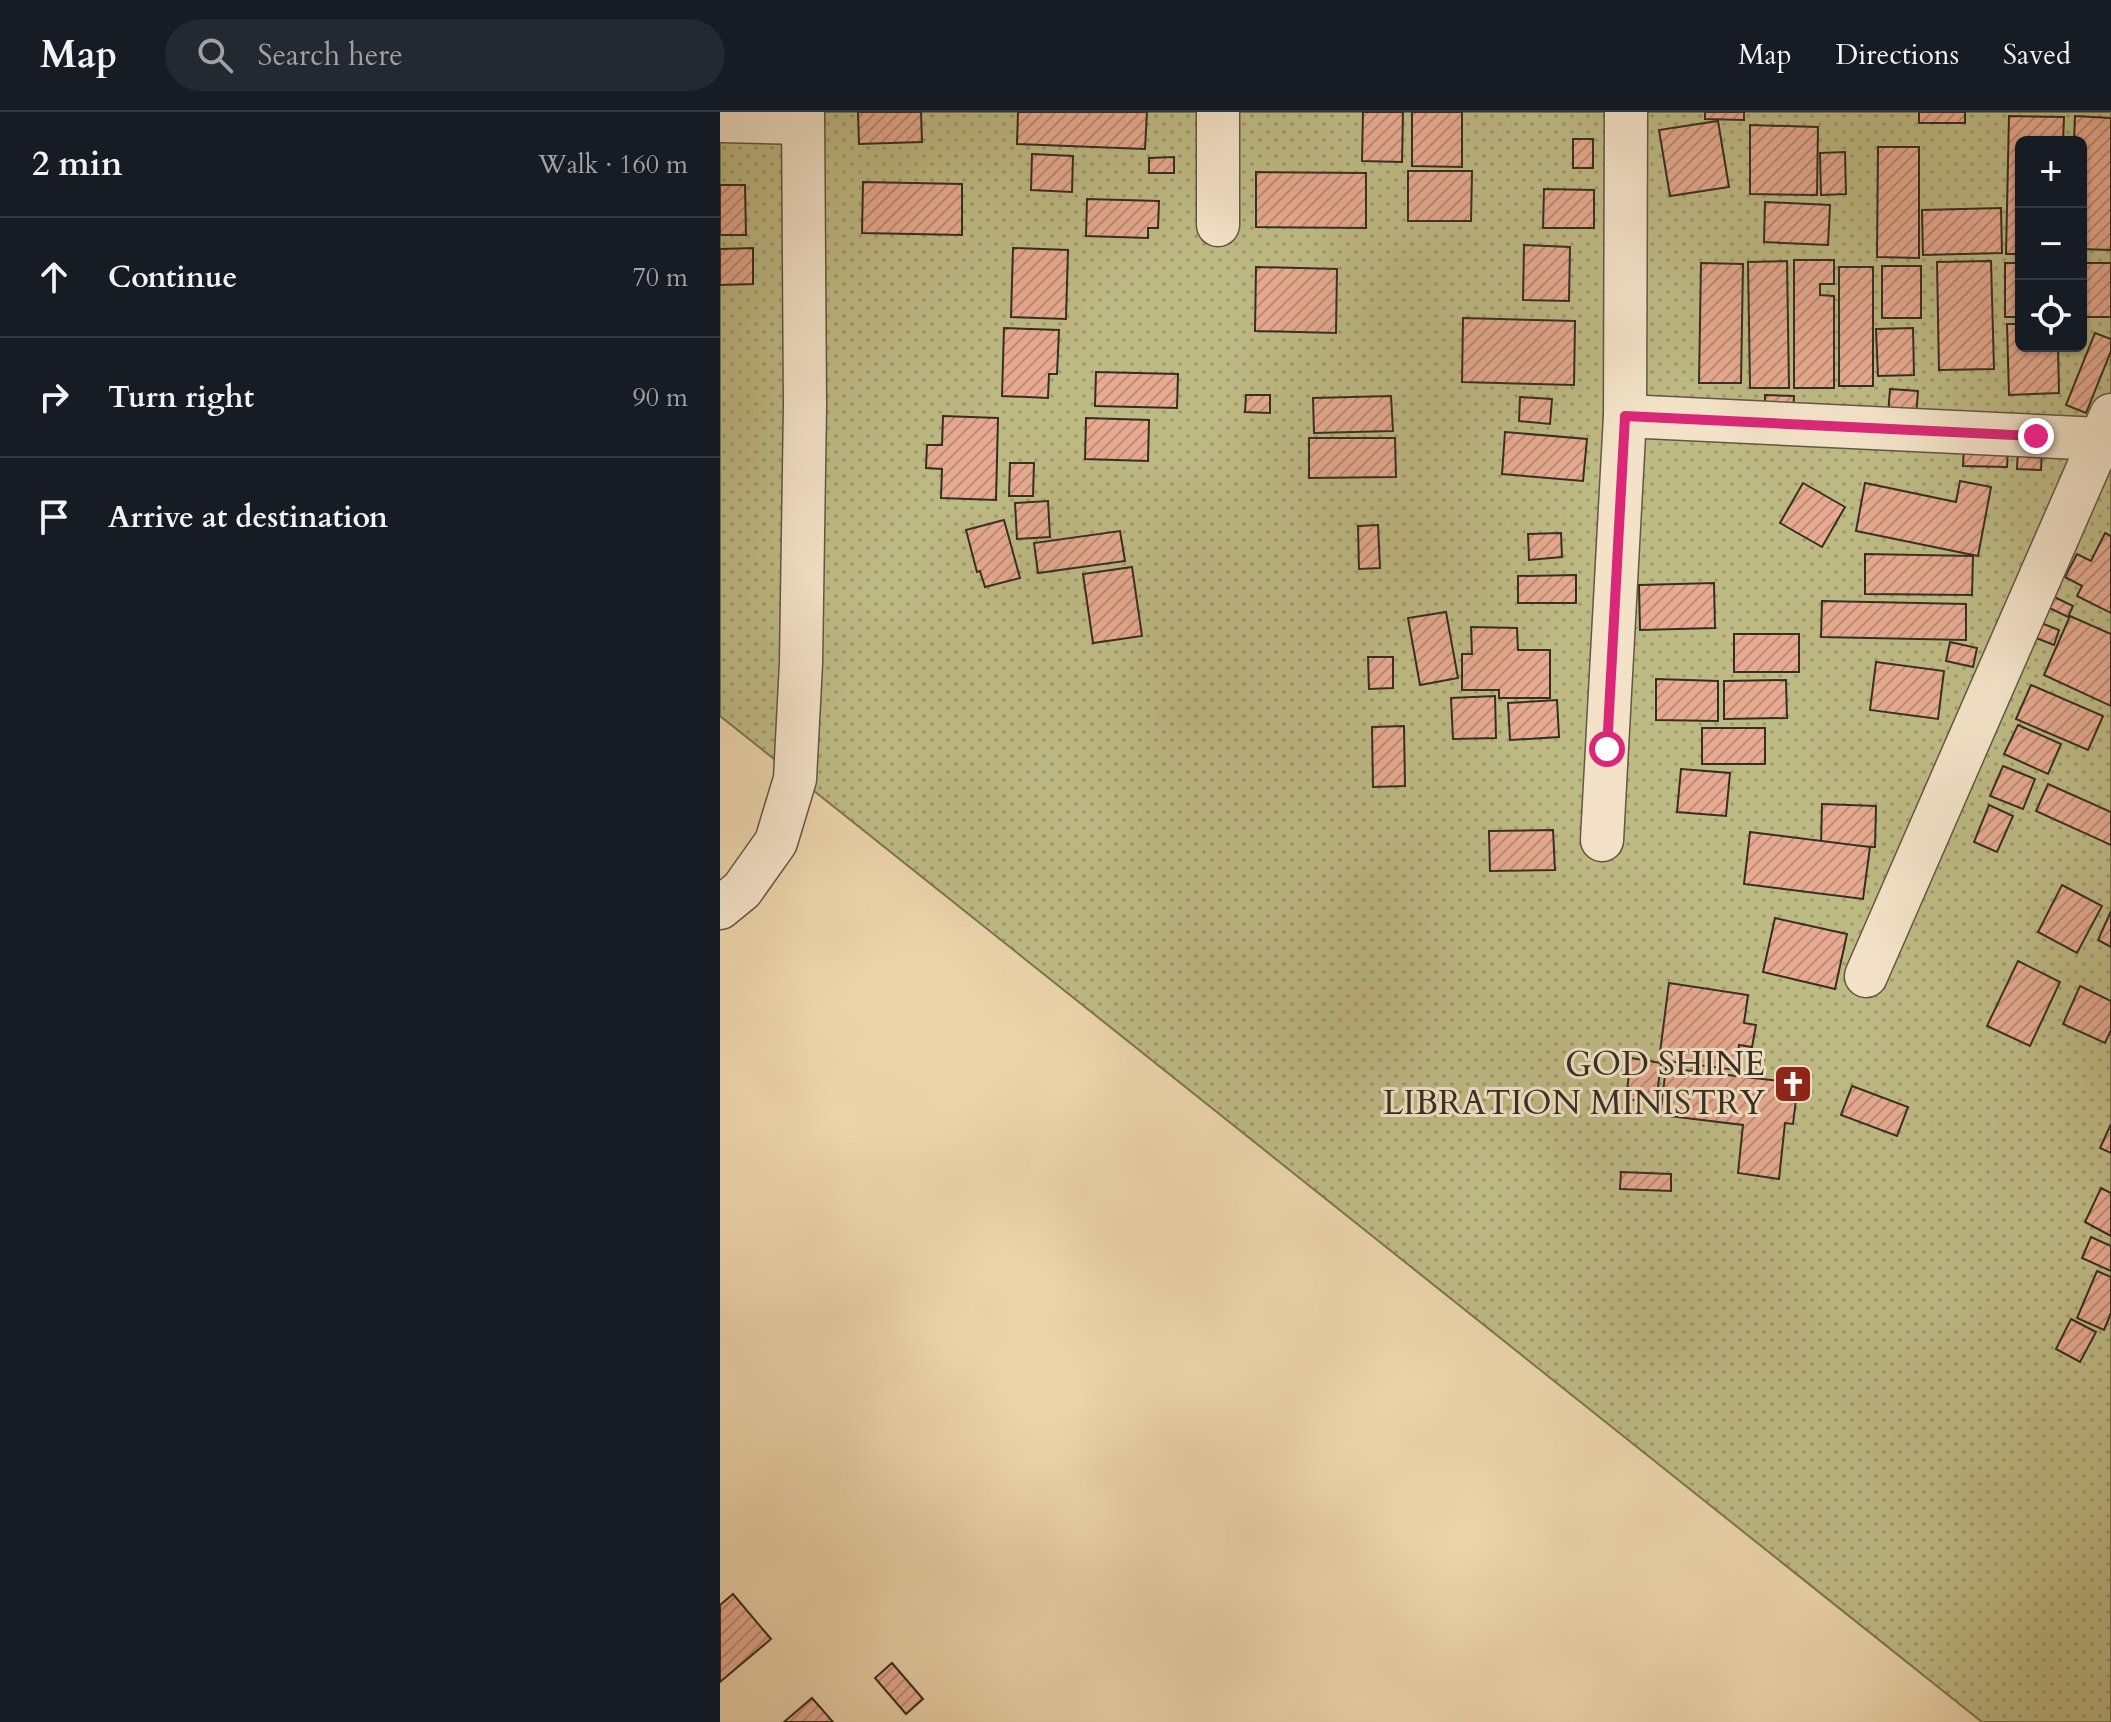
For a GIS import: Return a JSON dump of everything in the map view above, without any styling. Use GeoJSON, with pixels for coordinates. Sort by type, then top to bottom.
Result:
{"type":"FeatureCollection","features":[{"type":"Feature","properties":{"kind":"street"},"geometry":{"type":"LineString","coordinates":[[1218,112],[1218,225]]}},
{"type":"Feature","properties":{"kind":"street"},"geometry":{"type":"LineString","coordinates":[[1602,840],[1625,416],[1626,112]]}},
{"type":"Feature","properties":{"kind":"street"},"geometry":{"type":"LineString","coordinates":[[720,121],[803,117],[805,406],[801,663],[795,779],[776,842],[742,890],[720,908]]}},
{"type":"Feature","properties":{"kind":"street"},"geometry":{"type":"LineString","coordinates":[[1625,416],[2105,427],[1866,976]]}},
{"type":"Feature","properties":{"kind":"shaded area"},"geometry":{"type":"Polygon","coordinates":[[[720,112],[2111,112],[2111,1722],[1982,1722],[720,716],[720,112]]]}},
{"type":"Feature","properties":{"kind":"building"},"geometry":{"type":"Polygon","coordinates":[[[858,112],[921,112],[922,142],[859,144],[858,112]]]}},
{"type":"Feature","properties":{"kind":"building"},"geometry":{"type":"Polygon","coordinates":[[[1018,112],[1147,112],[1145,149],[1017,144],[1018,112]]]}},
{"type":"Feature","properties":{"kind":"building"},"geometry":{"type":"Polygon","coordinates":[[[1363,112],[1403,112],[1402,162],[1362,161],[1363,112]]]}},
{"type":"Feature","properties":{"kind":"building"},"geometry":{"type":"Polygon","coordinates":[[[1412,112],[1462,112],[1462,167],[1412,166],[1412,112]]]}},
{"type":"Feature","properties":{"kind":"building"},"geometry":{"type":"Polygon","coordinates":[[[1705,112],[1744,112],[1744,120],[1705,119],[1705,112]]]}},
{"type":"Feature","properties":{"kind":"building"},"geometry":{"type":"Polygon","coordinates":[[[1919,112],[1965,112],[1965,123],[1919,123],[1919,112]]]}},
{"type":"Feature","properties":{"kind":"building"},"geometry":{"type":"Polygon","coordinates":[[[2009,116],[2064,117],[2063,136],[2015,136],[2015,254],[2006,254],[2009,116]]]}},
{"type":"Feature","properties":{"kind":"building"},"geometry":{"type":"Polygon","coordinates":[[[2075,116],[2111,118],[2111,250],[2087,249],[2087,136],[2074,136],[2075,116]]]}},
{"type":"Feature","properties":{"kind":"building"},"geometry":{"type":"Polygon","coordinates":[[[1718,121],[1729,187],[1670,196],[1659,130],[1718,121]]]}},
{"type":"Feature","properties":{"kind":"building"},"geometry":{"type":"Polygon","coordinates":[[[1750,125],[1818,127],[1817,195],[1750,194],[1750,125]]]}},
{"type":"Feature","properties":{"kind":"building"},"geometry":{"type":"Polygon","coordinates":[[[1573,139],[1593,139],[1593,168],[1573,168],[1573,139]]]}},
{"type":"Feature","properties":{"kind":"building"},"geometry":{"type":"Polygon","coordinates":[[[1878,147],[1919,147],[1919,258],[1877,257],[1878,147]]]}},
{"type":"Feature","properties":{"kind":"building"},"geometry":{"type":"Polygon","coordinates":[[[1845,152],[1846,194],[1821,195],[1820,153],[1845,152]]]}},
{"type":"Feature","properties":{"kind":"building"},"geometry":{"type":"Polygon","coordinates":[[[1032,154],[1073,156],[1072,192],[1031,190],[1032,154]]]}},
{"type":"Feature","properties":{"kind":"building"},"geometry":{"type":"Polygon","coordinates":[[[1174,157],[1174,173],[1149,173],[1149,158],[1174,157]]]}},
{"type":"Feature","properties":{"kind":"building"},"geometry":{"type":"Polygon","coordinates":[[[1408,171],[1472,171],[1471,221],[1408,221],[1408,171]]]}},
{"type":"Feature","properties":{"kind":"building"},"geometry":{"type":"Polygon","coordinates":[[[1256,172],[1366,173],[1366,228],[1256,227],[1256,172]]]}},
{"type":"Feature","properties":{"kind":"building"},"geometry":{"type":"Polygon","coordinates":[[[863,182],[962,184],[962,235],[862,233],[863,182]]]}},
{"type":"Feature","properties":{"kind":"building"},"geometry":{"type":"Polygon","coordinates":[[[720,185],[745,185],[746,235],[720,235],[720,185]]]}},
{"type":"Feature","properties":{"kind":"building"},"geometry":{"type":"Polygon","coordinates":[[[1544,189],[1594,190],[1594,228],[1543,228],[1544,189]]]}},
{"type":"Feature","properties":{"kind":"building"},"geometry":{"type":"Polygon","coordinates":[[[1087,199],[1159,201],[1158,228],[1148,228],[1148,238],[1086,236],[1087,199]]]}},
{"type":"Feature","properties":{"kind":"building"},"geometry":{"type":"Polygon","coordinates":[[[1765,202],[1830,205],[1828,245],[1764,242],[1765,202]]]}},
{"type":"Feature","properties":{"kind":"building"},"geometry":{"type":"Polygon","coordinates":[[[2001,208],[2002,253],[1923,255],[1922,210],[2001,208]]]}},
{"type":"Feature","properties":{"kind":"building"},"geometry":{"type":"Polygon","coordinates":[[[1524,245],[1570,247],[1569,301],[1523,300],[1524,245]]]}},
{"type":"Feature","properties":{"kind":"building"},"geometry":{"type":"Polygon","coordinates":[[[753,248],[753,284],[720,285],[720,249],[753,248]]]}},
{"type":"Feature","properties":{"kind":"building"},"geometry":{"type":"Polygon","coordinates":[[[1013,248],[1068,250],[1066,319],[1011,317],[1013,248]]]}},
{"type":"Feature","properties":{"kind":"building"},"geometry":{"type":"Polygon","coordinates":[[[1794,260],[1834,260],[1834,284],[1820,284],[1820,295],[1834,296],[1834,388],[1794,388],[1794,260]]]}},
{"type":"Feature","properties":{"kind":"building"},"geometry":{"type":"Polygon","coordinates":[[[1787,261],[1789,388],[1750,388],[1748,262],[1787,261]]]}},
{"type":"Feature","properties":{"kind":"building"},"geometry":{"type":"Polygon","coordinates":[[[1991,261],[1994,369],[1939,370],[1937,262],[1991,261]]]}},
{"type":"Feature","properties":{"kind":"building"},"geometry":{"type":"Polygon","coordinates":[[[1701,263],[1743,264],[1741,383],[1699,383],[1701,263]]]}},
{"type":"Feature","properties":{"kind":"building"},"geometry":{"type":"Polygon","coordinates":[[[2005,263],[2015,263],[2015,317],[2005,317],[2005,263]]]}},
{"type":"Feature","properties":{"kind":"building"},"geometry":{"type":"Polygon","coordinates":[[[2087,263],[2111,263],[2111,317],[2087,317],[2087,263]]]}},
{"type":"Feature","properties":{"kind":"building"},"geometry":{"type":"Polygon","coordinates":[[[1882,266],[1921,266],[1921,318],[1882,318],[1882,266]]]}},
{"type":"Feature","properties":{"kind":"building"},"geometry":{"type":"Polygon","coordinates":[[[1256,267],[1337,269],[1336,333],[1255,331],[1256,267]]]}},
{"type":"Feature","properties":{"kind":"building"},"geometry":{"type":"Polygon","coordinates":[[[1839,267],[1873,267],[1873,386],[1839,386],[1839,267]]]}},
{"type":"Feature","properties":{"kind":"building"},"geometry":{"type":"Polygon","coordinates":[[[1463,318],[1575,321],[1574,385],[1462,382],[1463,318]]]}},
{"type":"Feature","properties":{"kind":"building"},"geometry":{"type":"Polygon","coordinates":[[[2007,324],[2015,324],[2015,352],[2058,352],[2059,393],[2009,395],[2007,324]]]}},
{"type":"Feature","properties":{"kind":"building"},"geometry":{"type":"Polygon","coordinates":[[[1004,328],[1059,330],[1057,374],[1049,374],[1048,398],[1002,396],[1004,328]]]}},
{"type":"Feature","properties":{"kind":"building"},"geometry":{"type":"Polygon","coordinates":[[[1913,328],[1914,375],[1878,376],[1876,329],[1913,328]]]}},
{"type":"Feature","properties":{"kind":"building"},"geometry":{"type":"Polygon","coordinates":[[[2095,333],[2111,339],[2111,351],[2086,413],[2066,405],[2095,333]]]}},
{"type":"Feature","properties":{"kind":"building"},"geometry":{"type":"Polygon","coordinates":[[[1096,372],[1178,374],[1177,408],[1095,406],[1096,372]]]}},
{"type":"Feature","properties":{"kind":"building"},"geometry":{"type":"Polygon","coordinates":[[[1890,389],[1918,391],[1916,417],[1888,415],[1890,389]]]}},
{"type":"Feature","properties":{"kind":"building"},"geometry":{"type":"Polygon","coordinates":[[[1246,395],[1270,395],[1270,413],[1245,412],[1246,395]]]}},
{"type":"Feature","properties":{"kind":"building"},"geometry":{"type":"Polygon","coordinates":[[[1765,395],[1794,396],[1793,412],[1765,411],[1765,395]]]}},
{"type":"Feature","properties":{"kind":"building"},"geometry":{"type":"Polygon","coordinates":[[[1391,396],[1393,431],[1314,433],[1313,398],[1391,396]]]}},
{"type":"Feature","properties":{"kind":"building"},"geometry":{"type":"Polygon","coordinates":[[[1520,397],[1552,399],[1550,424],[1519,421],[1520,397]]]}},
{"type":"Feature","properties":{"kind":"building"},"geometry":{"type":"Polygon","coordinates":[[[943,416],[998,418],[996,500],[941,498],[942,469],[926,468],[927,445],[942,445],[943,416]]]}},
{"type":"Feature","properties":{"kind":"building"},"geometry":{"type":"Polygon","coordinates":[[[1086,418],[1149,420],[1148,461],[1085,459],[1086,418]]]}},
{"type":"Feature","properties":{"kind":"building"},"geometry":{"type":"Polygon","coordinates":[[[1505,432],[1587,439],[1583,481],[1502,474],[1505,432]]]}},
{"type":"Feature","properties":{"kind":"building"},"geometry":{"type":"Polygon","coordinates":[[[1309,438],[1395,438],[1396,477],[1309,478],[1309,438]]]}},
{"type":"Feature","properties":{"kind":"building"},"geometry":{"type":"Polygon","coordinates":[[[1964,447],[2008,449],[2007,467],[1963,466],[1964,447]]]}},
{"type":"Feature","properties":{"kind":"building"},"geometry":{"type":"Polygon","coordinates":[[[2018,448],[2042,449],[2041,470],[2017,469],[2018,448]]]}},
{"type":"Feature","properties":{"kind":"building"},"geometry":{"type":"Polygon","coordinates":[[[1010,463],[1034,463],[1033,496],[1009,496],[1010,463]]]}},
{"type":"Feature","properties":{"kind":"building"},"geometry":{"type":"Polygon","coordinates":[[[1960,481],[1991,487],[1978,556],[1856,531],[1865,483],[1956,502],[1960,481]]]}},
{"type":"Feature","properties":{"kind":"building"},"geometry":{"type":"Polygon","coordinates":[[[1803,483],[1845,507],[1822,547],[1780,523],[1803,483]]]}},
{"type":"Feature","properties":{"kind":"building"},"geometry":{"type":"Polygon","coordinates":[[[1048,501],[1050,537],[1017,539],[1015,503],[1048,501]]]}},
{"type":"Feature","properties":{"kind":"building"},"geometry":{"type":"Polygon","coordinates":[[[1004,520],[1020,578],[985,587],[980,571],[977,572],[966,530],[1004,520]]]}},
{"type":"Feature","properties":{"kind":"building"},"geometry":{"type":"Polygon","coordinates":[[[1378,525],[1380,568],[1359,569],[1358,526],[1378,525]]]}},
{"type":"Feature","properties":{"kind":"building"},"geometry":{"type":"Polygon","coordinates":[[[1120,531],[1125,561],[1038,573],[1034,543],[1120,531]]]}},
{"type":"Feature","properties":{"kind":"building"},"geometry":{"type":"Polygon","coordinates":[[[1561,533],[1562,557],[1529,560],[1528,534],[1561,533]]]}},
{"type":"Feature","properties":{"kind":"building"},"geometry":{"type":"Polygon","coordinates":[[[2105,533],[2111,536],[2111,613],[2077,596],[2082,586],[2065,577],[2077,554],[2091,561],[2105,533]]]}},
{"type":"Feature","properties":{"kind":"building"},"geometry":{"type":"Polygon","coordinates":[[[1865,554],[1973,556],[1972,595],[1865,594],[1865,554]]]}},
{"type":"Feature","properties":{"kind":"building"},"geometry":{"type":"Polygon","coordinates":[[[1132,567],[1142,636],[1093,643],[1083,574],[1132,567]]]}},
{"type":"Feature","properties":{"kind":"building"},"geometry":{"type":"Polygon","coordinates":[[[1576,575],[1576,603],[1518,603],[1518,576],[1576,575]]]}},
{"type":"Feature","properties":{"kind":"building"},"geometry":{"type":"Polygon","coordinates":[[[1714,583],[1715,628],[1640,630],[1639,585],[1714,583]]]}},
{"type":"Feature","properties":{"kind":"building"},"geometry":{"type":"Polygon","coordinates":[[[2046,593],[2073,606],[2068,617],[2041,604],[2046,593]]]}},
{"type":"Feature","properties":{"kind":"building"},"geometry":{"type":"Polygon","coordinates":[[[1822,601],[1966,604],[1966,640],[1821,637],[1822,601]]]}},
{"type":"Feature","properties":{"kind":"building"},"geometry":{"type":"Polygon","coordinates":[[[1446,612],[1458,678],[1420,685],[1408,618],[1446,612]]]}},
{"type":"Feature","properties":{"kind":"building"},"geometry":{"type":"Polygon","coordinates":[[[2070,616],[2111,634],[2111,706],[2044,675],[2070,616]]]}},
{"type":"Feature","properties":{"kind":"building"},"geometry":{"type":"Polygon","coordinates":[[[2036,621],[2059,630],[2054,645],[2031,636],[2036,621]]]}},
{"type":"Feature","properties":{"kind":"building"},"geometry":{"type":"Polygon","coordinates":[[[1471,627],[1517,628],[1518,650],[1550,650],[1550,698],[1499,698],[1499,690],[1462,690],[1462,654],[1472,654],[1471,627]]]}},
{"type":"Feature","properties":{"kind":"building"},"geometry":{"type":"Polygon","coordinates":[[[1734,634],[1799,634],[1799,672],[1734,672],[1734,634]]]}},
{"type":"Feature","properties":{"kind":"building"},"geometry":{"type":"Polygon","coordinates":[[[1950,642],[1977,648],[1973,667],[1946,661],[1950,642]]]}},
{"type":"Feature","properties":{"kind":"building"},"geometry":{"type":"Polygon","coordinates":[[[1368,657],[1393,657],[1393,688],[1369,689],[1368,657]]]}},
{"type":"Feature","properties":{"kind":"building"},"geometry":{"type":"Polygon","coordinates":[[[1876,662],[1944,671],[1938,719],[1870,710],[1876,662]]]}},
{"type":"Feature","properties":{"kind":"building"},"geometry":{"type":"Polygon","coordinates":[[[1656,679],[1718,681],[1718,721],[1656,720],[1656,679]]]}},
{"type":"Feature","properties":{"kind":"building"},"geometry":{"type":"Polygon","coordinates":[[[1786,680],[1787,718],[1724,719],[1724,681],[1786,680]]]}},
{"type":"Feature","properties":{"kind":"building"},"geometry":{"type":"Polygon","coordinates":[[[2031,685],[2103,716],[2088,750],[2016,719],[2031,685]]]}},
{"type":"Feature","properties":{"kind":"building"},"geometry":{"type":"Polygon","coordinates":[[[1495,696],[1496,738],[1453,739],[1451,698],[1495,696]]]}},
{"type":"Feature","properties":{"kind":"building"},"geometry":{"type":"Polygon","coordinates":[[[1557,700],[1559,737],[1510,740],[1508,703],[1557,700]]]}},
{"type":"Feature","properties":{"kind":"building"},"geometry":{"type":"Polygon","coordinates":[[[2018,725],[2061,744],[2048,774],[2004,754],[2018,725]]]}},
{"type":"Feature","properties":{"kind":"building"},"geometry":{"type":"Polygon","coordinates":[[[1404,726],[1405,786],[1373,787],[1372,727],[1404,726]]]}},
{"type":"Feature","properties":{"kind":"building"},"geometry":{"type":"Polygon","coordinates":[[[1702,728],[1765,728],[1765,764],[1702,764],[1702,728]]]}},
{"type":"Feature","properties":{"kind":"building"},"geometry":{"type":"Polygon","coordinates":[[[2003,766],[2035,779],[2023,809],[1990,796],[2003,766]]]}},
{"type":"Feature","properties":{"kind":"building"},"geometry":{"type":"Polygon","coordinates":[[[1681,769],[1730,773],[1726,816],[1677,812],[1681,769]]]}},
{"type":"Feature","properties":{"kind":"building"},"geometry":{"type":"Polygon","coordinates":[[[2048,784],[2111,812],[2111,845],[2036,811],[2048,784]]]}},
{"type":"Feature","properties":{"kind":"building"},"geometry":{"type":"Polygon","coordinates":[[[1822,804],[1876,806],[1875,847],[1821,845],[1822,804]]]}},
{"type":"Feature","properties":{"kind":"building"},"geometry":{"type":"Polygon","coordinates":[[[1989,805],[2013,816],[1997,852],[1974,842],[1989,805]]]}},
{"type":"Feature","properties":{"kind":"building"},"geometry":{"type":"Polygon","coordinates":[[[1553,830],[1555,870],[1490,871],[1489,831],[1553,830]]]}},
{"type":"Feature","properties":{"kind":"building"},"geometry":{"type":"Polygon","coordinates":[[[1750,832],[1870,847],[1863,899],[1744,884],[1750,832]]]}},
{"type":"Feature","properties":{"kind":"building"},"geometry":{"type":"Polygon","coordinates":[[[2062,885],[2102,906],[2077,953],[2038,932],[2062,885]]]}},
{"type":"Feature","properties":{"kind":"building"},"geometry":{"type":"Polygon","coordinates":[[[2111,911],[2111,947],[2098,940],[2111,911]]]}},
{"type":"Feature","properties":{"kind":"building"},"geometry":{"type":"Polygon","coordinates":[[[1775,918],[1847,934],[1835,989],[1763,972],[1775,918]]]}},
{"type":"Feature","properties":{"kind":"building"},"geometry":{"type":"Polygon","coordinates":[[[2018,961],[2060,982],[2030,1046],[1987,1026],[2018,961]]]}},
{"type":"Feature","properties":{"kind":"building"},"geometry":{"type":"Polygon","coordinates":[[[1669,983],[1748,995],[1744,1023],[1756,1025],[1752,1047],[1739,1045],[1736,1070],[1659,1060],[1669,983]]]}},
{"type":"Feature","properties":{"kind":"building"},"geometry":{"type":"Polygon","coordinates":[[[2080,986],[2111,1001],[2111,1030],[2105,1043],[2063,1024],[2080,986]]]}},
{"type":"Feature","properties":{"kind":"building"},"geometry":{"type":"Polygon","coordinates":[[[1631,1058],[1661,1063],[1656,1103],[1626,1099],[1631,1058]]]}},
{"type":"Feature","properties":{"kind":"building"},"geometry":{"type":"Polygon","coordinates":[[[1666,1068],[1798,1083],[1793,1124],[1785,1123],[1779,1179],[1738,1173],[1743,1125],[1660,1115],[1666,1068]]]}},
{"type":"Feature","properties":{"kind":"building"},"geometry":{"type":"Polygon","coordinates":[[[1852,1086],[1908,1107],[1897,1136],[1841,1115],[1852,1086]]]}},
{"type":"Feature","properties":{"kind":"building"},"geometry":{"type":"Polygon","coordinates":[[[2111,1124],[2111,1153],[2100,1148],[2111,1124]]]}},
{"type":"Feature","properties":{"kind":"building"},"geometry":{"type":"Polygon","coordinates":[[[1621,1172],[1671,1174],[1671,1191],[1620,1189],[1621,1172]]]}},
{"type":"Feature","properties":{"kind":"building"},"geometry":{"type":"Polygon","coordinates":[[[2101,1188],[2111,1193],[2111,1236],[2085,1222],[2101,1188]]]}},
{"type":"Feature","properties":{"kind":"building"},"geometry":{"type":"Polygon","coordinates":[[[2091,1237],[2111,1246],[2111,1271],[2082,1258],[2091,1237]]]}},
{"type":"Feature","properties":{"kind":"building"},"geometry":{"type":"Polygon","coordinates":[[[2097,1271],[2111,1277],[2111,1313],[2104,1330],[2077,1318],[2097,1271]]]}},
{"type":"Feature","properties":{"kind":"building"},"geometry":{"type":"Polygon","coordinates":[[[2071,1319],[2096,1332],[2080,1362],[2056,1349],[2071,1319]]]}},
{"type":"Feature","properties":{"kind":"building"},"geometry":{"type":"Polygon","coordinates":[[[733,1594],[771,1639],[720,1682],[720,1605],[733,1594]]]}},
{"type":"Feature","properties":{"kind":"building"},"geometry":{"type":"Polygon","coordinates":[[[892,1663],[923,1699],[906,1714],[875,1678],[892,1663]]]}},
{"type":"Feature","properties":{"kind":"building"},"geometry":{"type":"Polygon","coordinates":[[[812,1698],[833,1722],[784,1722],[812,1698]]]}},
{"type":"Feature","properties":{"kind":"place","name":"GOD SHINE LIBRATION MINISTRY"},"geometry":{"type":"Point","coordinates":[1793,1084]}},
{"type":"Feature","properties":{"kind":"route"},"geometry":{"type":"LineString","coordinates":[[1607,749],[1625,416],[2036,436]]}}]}
